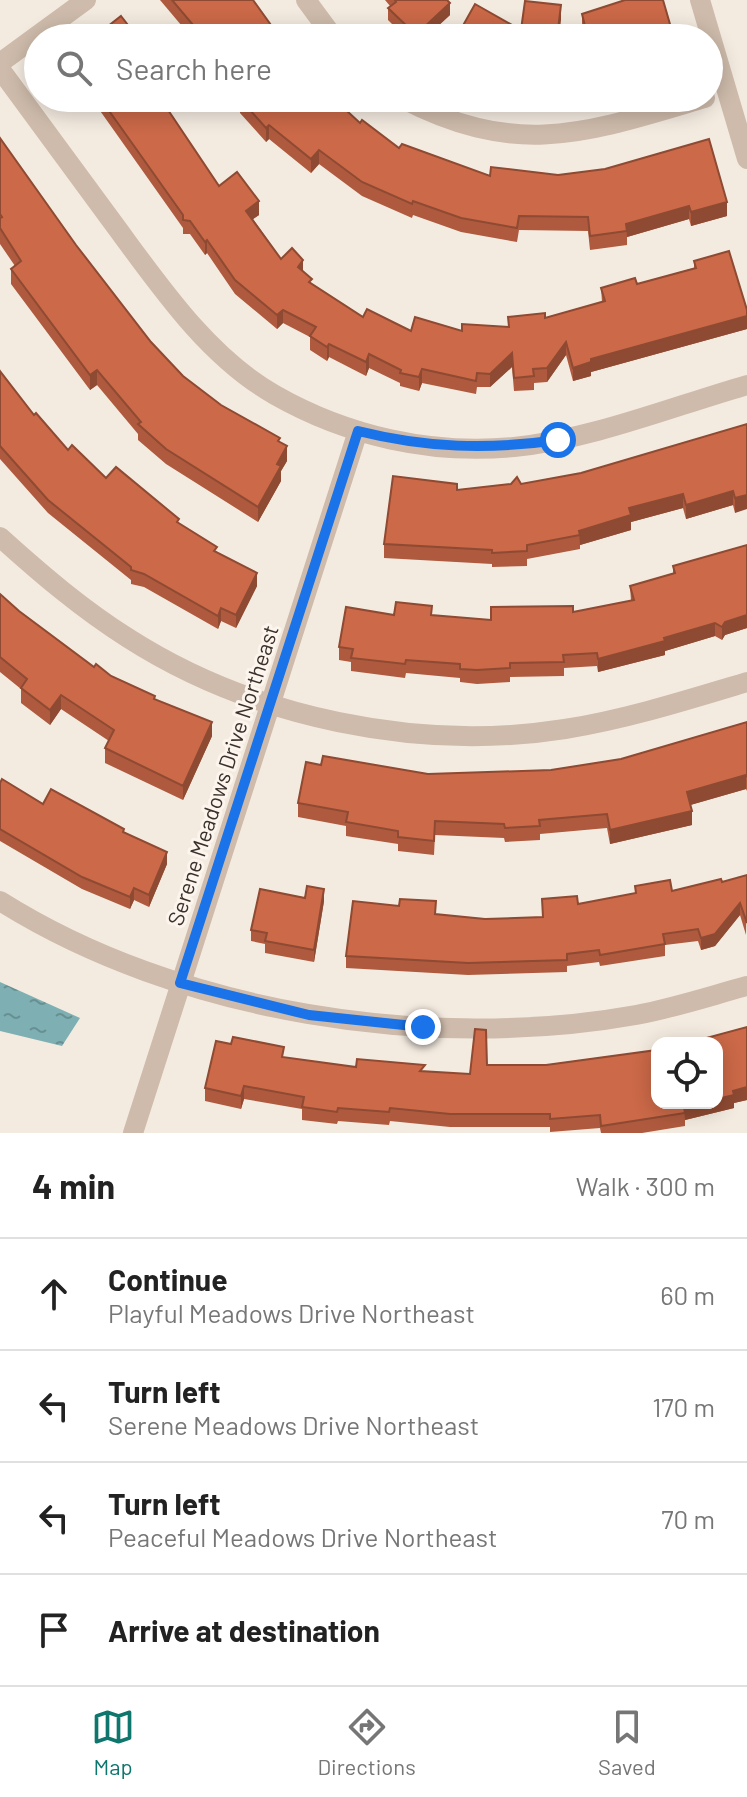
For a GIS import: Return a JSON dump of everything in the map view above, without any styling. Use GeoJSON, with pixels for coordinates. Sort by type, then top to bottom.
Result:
{"type":"FeatureCollection","features":[{"type":"Feature","properties":{"kind":"street"},"geometry":{"type":"LineString","coordinates":[[55,24],[86,0]]}},
{"type":"Feature","properties":{"kind":"street"},"geometry":{"type":"LineString","coordinates":[[306,0],[324,24]]}},
{"type":"Feature","properties":{"kind":"street"},"geometry":{"type":"LineString","coordinates":[[700,0],[704,24]]}},
{"type":"Feature","properties":{"kind":"street"},"geometry":{"type":"LineString","coordinates":[[24,48],[0,66],[24,99]]}},
{"type":"Feature","properties":{"kind":"street"},"geometry":{"type":"LineString","coordinates":[[33,112],[167,296],[225,358],[274,395],[358,431],[408,444],[462,448],[513,447],[558,440],[747,385]]}},
{"type":"Feature","properties":{"kind":"street"},"geometry":{"type":"LineString","coordinates":[[428,112],[443,120],[494,133],[543,137],[590,131],[655,112]]}},
{"type":"Feature","properties":{"kind":"street"},"geometry":{"type":"LineString","coordinates":[[723,112],[747,159]]}},
{"type":"Feature","properties":{"kind":"street","name":"Serene Meadows Drive Northeast"},"geometry":{"type":"LineString","coordinates":[[133,1133],[358,431]]}},
{"type":"Feature","properties":{"kind":"street"},"geometry":{"type":"LineString","coordinates":[[0,537],[56,587],[130,640],[211,681],[321,718],[402,731],[484,735],[577,726],[643,713],[747,682]]}},
{"type":"Feature","properties":{"kind":"street"},"geometry":{"type":"LineString","coordinates":[[0,901],[93,949],[180,983],[309,1015],[423,1027],[532,1026],[634,1015],[747,986]]}},
{"type":"Feature","properties":{"kind":"water"},"geometry":{"type":"Polygon","coordinates":[[[0,982],[80,1018],[62,1046],[0,1031],[0,982]]]}},
{"type":"Feature","properties":{"kind":"building"},"geometry":{"type":"Polygon","coordinates":[[[172,0],[253,0],[270,24],[192,24],[172,0]]]}},
{"type":"Feature","properties":{"kind":"building"},"geometry":{"type":"Polygon","coordinates":[[[447,0],[450,3],[428,24],[405,24],[388,8],[396,2],[447,0]]]}},
{"type":"Feature","properties":{"kind":"building"},"geometry":{"type":"Polygon","coordinates":[[[625,0],[663,0],[670,24],[584,24],[582,14],[625,0]]]}},
{"type":"Feature","properties":{"kind":"building"},"geometry":{"type":"Polygon","coordinates":[[[525,1],[561,5],[559,24],[522,24],[525,1]]]}},
{"type":"Feature","properties":{"kind":"building"},"geometry":{"type":"Polygon","coordinates":[[[475,4],[510,24],[464,24],[475,4]]]}},
{"type":"Feature","properties":{"kind":"building"},"geometry":{"type":"Polygon","coordinates":[[[121,16],[127,24],[111,24],[121,16]]]}},
{"type":"Feature","properties":{"kind":"building"},"geometry":{"type":"Polygon","coordinates":[[[110,112],[169,112],[219,186],[237,172],[259,201],[246,211],[281,259],[292,248],[303,260],[298,267],[312,279],[309,282],[363,317],[367,309],[411,331],[415,317],[462,331],[462,324],[509,327],[508,317],[545,313],[545,318],[605,301],[601,288],[635,278],[637,284],[696,268],[694,261],[729,251],[747,316],[591,359],[591,362],[573,368],[566,342],[547,368],[533,369],[534,376],[514,378],[512,353],[490,374],[477,373],[476,381],[422,369],[419,377],[400,373],[401,370],[369,354],[366,362],[329,344],[327,347],[310,336],[316,327],[283,310],[277,315],[235,280],[207,240],[205,242],[190,221],[183,220],[183,215],[110,112]]]}},
{"type":"Feature","properties":{"kind":"building"},"geometry":{"type":"Polygon","coordinates":[[[252,112],[348,112],[399,148],[402,144],[490,176],[491,167],[558,175],[605,169],[709,139],[727,202],[691,212],[689,206],[626,224],[627,231],[590,236],[588,217],[519,216],[517,228],[461,218],[413,201],[412,204],[362,182],[319,150],[311,159],[269,125],[266,128],[252,112]]]}},
{"type":"Feature","properties":{"kind":"building"},"geometry":{"type":"Polygon","coordinates":[[[0,138],[76,245],[151,342],[183,376],[221,405],[280,438],[278,441],[287,446],[277,464],[281,466],[258,507],[166,449],[138,424],[141,422],[97,370],[90,375],[11,269],[21,261],[0,228],[0,138]]]}},
{"type":"Feature","properties":{"kind":"building"},"geometry":{"type":"Polygon","coordinates":[[[0,371],[34,415],[36,413],[68,450],[72,445],[106,478],[116,467],[179,519],[177,522],[217,547],[214,551],[257,573],[236,615],[221,608],[218,616],[144,574],[131,570],[48,500],[0,446],[0,371]]]}},
{"type":"Feature","properties":{"kind":"building"},"geometry":{"type":"Polygon","coordinates":[[[747,424],[747,495],[735,498],[733,491],[686,505],[683,494],[629,508],[631,515],[579,531],[580,535],[527,545],[527,551],[492,553],[492,550],[384,544],[393,476],[457,484],[457,490],[511,484],[517,477],[521,484],[581,473],[747,424]]]}},
{"type":"Feature","properties":{"kind":"building"},"geometry":{"type":"Polygon","coordinates":[[[747,545],[747,615],[725,622],[722,627],[715,623],[664,638],[665,641],[598,659],[597,653],[563,655],[564,662],[510,663],[510,668],[477,670],[460,669],[460,664],[406,660],[405,664],[351,658],[353,649],[339,647],[346,607],[394,615],[396,602],[432,606],[431,615],[491,620],[491,607],[573,606],[573,612],[634,600],[630,586],[675,573],[673,566],[747,545]]]}},
{"type":"Feature","properties":{"kind":"building"},"geometry":{"type":"Polygon","coordinates":[[[0,594],[94,667],[96,664],[111,676],[155,696],[154,699],[212,722],[183,786],[105,748],[114,730],[61,695],[50,710],[21,688],[27,679],[0,657],[0,594]]]}},
{"type":"Feature","properties":{"kind":"building"},"geometry":{"type":"Polygon","coordinates":[[[747,722],[747,777],[687,792],[692,811],[610,830],[607,814],[539,820],[540,826],[505,828],[504,824],[435,821],[434,841],[398,837],[398,831],[346,822],[348,812],[298,803],[306,762],[321,765],[323,756],[428,774],[551,770],[621,759],[747,722]]]}},
{"type":"Feature","properties":{"kind":"building"},"geometry":{"type":"Polygon","coordinates":[[[2,779],[43,804],[51,789],[124,829],[123,832],[167,852],[149,895],[134,888],[130,897],[82,877],[0,829],[2,779]]]}},
{"type":"Feature","properties":{"kind":"building"},"geometry":{"type":"Polygon","coordinates":[[[747,875],[747,923],[740,903],[715,934],[701,938],[698,929],[663,934],[665,944],[600,955],[599,950],[567,954],[567,960],[468,963],[346,956],[353,901],[399,906],[400,899],[436,901],[435,914],[485,919],[543,917],[542,899],[577,896],[578,904],[636,893],[635,886],[670,880],[672,891],[747,875]]]}},
{"type":"Feature","properties":{"kind":"building"},"geometry":{"type":"Polygon","coordinates":[[[307,886],[324,889],[314,950],[265,941],[267,933],[251,930],[260,889],[305,898],[307,886]]]}},
{"type":"Feature","properties":{"kind":"building"},"geometry":{"type":"Polygon","coordinates":[[[747,1027],[747,1087],[733,1091],[734,1095],[723,1098],[723,1037],[710,1037],[747,1027]]]}},
{"type":"Feature","properties":{"kind":"building"},"geometry":{"type":"Polygon","coordinates":[[[475,1029],[486,1030],[487,1065],[546,1065],[651,1051],[651,1109],[684,1109],[685,1113],[601,1126],[600,1115],[550,1119],[550,1114],[450,1114],[390,1108],[389,1112],[338,1108],[337,1112],[302,1107],[304,1097],[244,1086],[241,1096],[205,1088],[216,1041],[231,1044],[233,1037],[284,1047],[282,1057],[356,1067],[357,1059],[425,1065],[420,1071],[470,1074],[475,1029]]]}},
{"type":"Feature","properties":{"kind":"route"},"geometry":{"type":"LineString","coordinates":[[423,1027],[309,1015],[180,983],[358,431],[408,444],[462,448],[513,447],[558,440]]}}]}
